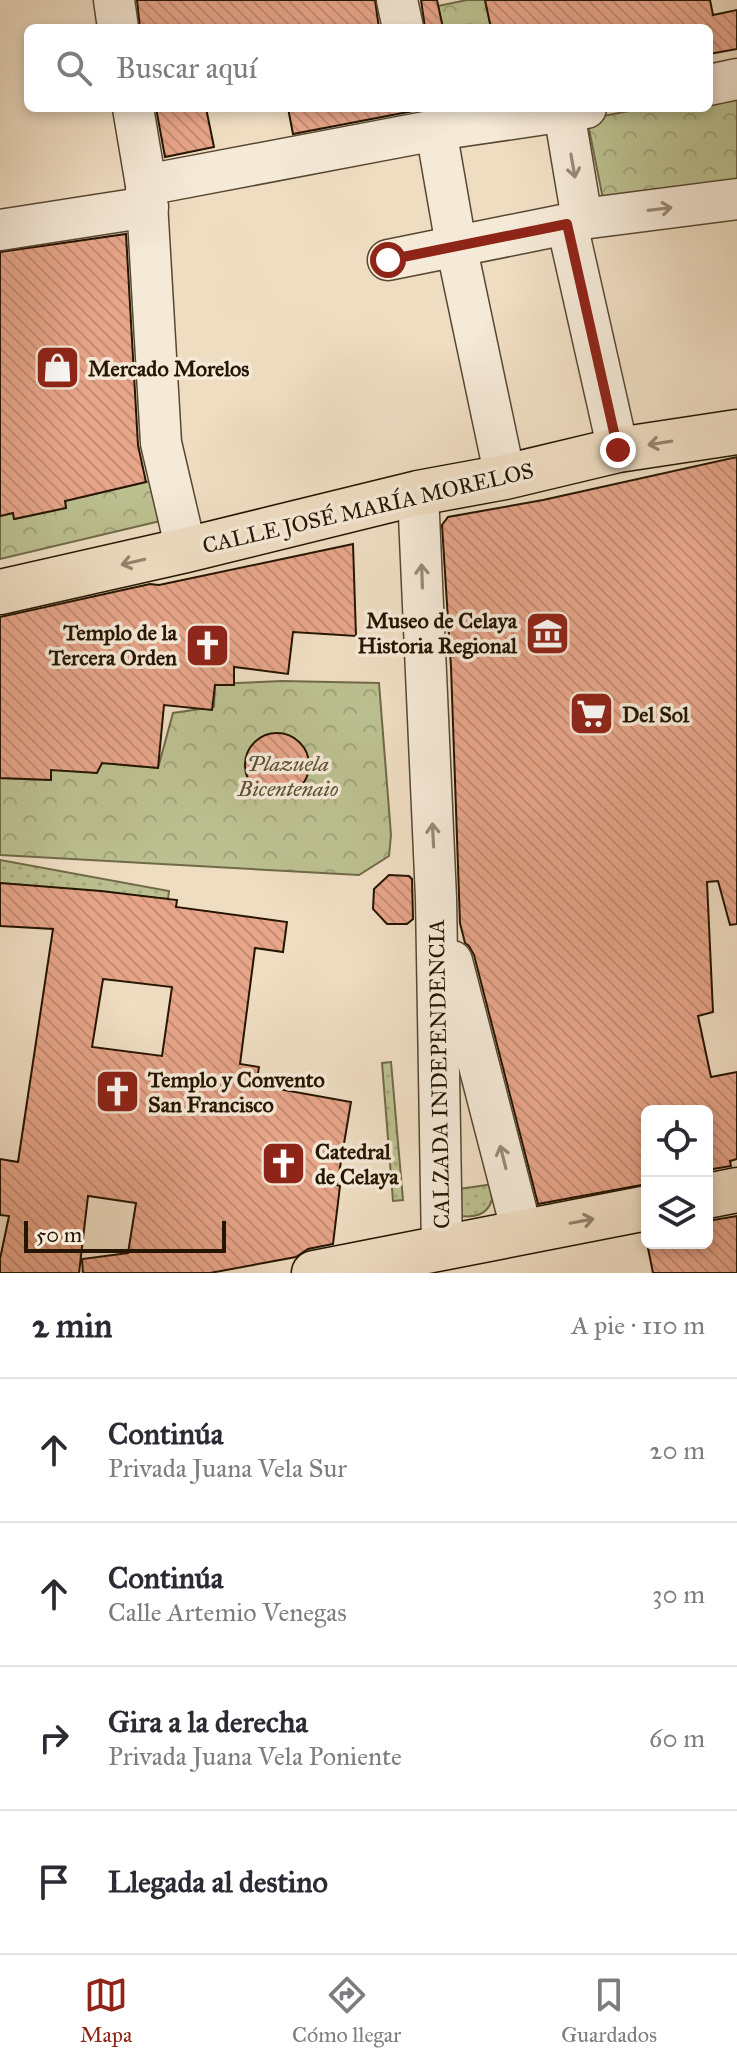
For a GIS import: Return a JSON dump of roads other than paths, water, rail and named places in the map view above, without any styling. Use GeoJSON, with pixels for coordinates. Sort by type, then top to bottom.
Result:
{"type":"FeatureCollection","features":[{"type":"Feature","properties":{"kind":"main road","name":"CALLE JOSÉ MARÍA MORELOS"},"geometry":{"type":"LineString","coordinates":[[0,592],[418,493],[505,477],[618,450],[737,432]]}},
{"type":"Feature","properties":{"kind":"main road"},"geometry":{"type":"LineString","coordinates":[[713,1195],[737,1190]]}},
{"type":"Feature","properties":{"kind":"main road"},"geometry":{"type":"LineString","coordinates":[[324,1272],[641,1209]]}},
{"type":"Feature","properties":{"kind":"street"},"geometry":{"type":"LineString","coordinates":[[114,0],[117,24]]}},
{"type":"Feature","properties":{"kind":"street"},"geometry":{"type":"LineString","coordinates":[[397,0],[402,24]]}},
{"type":"Feature","properties":{"kind":"street"},"geometry":{"type":"LineString","coordinates":[[713,84],[737,79]]}},
{"type":"Feature","properties":{"kind":"street"},"geometry":{"type":"LineString","coordinates":[[134,112],[147,196],[161,443],[186,550]]}},
{"type":"Feature","properties":{"kind":"street"},"geometry":{"type":"LineString","coordinates":[[0,230],[54,223],[427,123],[552,112]]}},
{"type":"Feature","properties":{"kind":"street"},"geometry":{"type":"LineString","coordinates":[[575,112],[575,221],[618,450]]}},
{"type":"Feature","properties":{"kind":"street"},"geometry":{"type":"LineString","coordinates":[[427,123],[505,477]]}},
{"type":"Feature","properties":{"kind":"street"},"geometry":{"type":"LineString","coordinates":[[388,260],[575,221],[737,199]]}},
{"type":"Feature","properties":{"kind":"street","name":"CALZADA INDEPENDENCIA"},"geometry":{"type":"LineString","coordinates":[[418,493],[436,898],[442,1249]]}},
{"type":"Feature","properties":{"kind":"street","name":"CALZADA INDEPENDENCIA"},"geometry":{"type":"LineString","coordinates":[[436,898],[522,1232]]}},
{"type":"Feature","properties":{"kind":"place","name":"Mercado Morelos"},"geometry":{"type":"Point","coordinates":[57,368]}},
{"type":"Feature","properties":{"kind":"place","name":"Museo de Celaya Historia Regional"},"geometry":{"type":"Point","coordinates":[548,633]}},
{"type":"Feature","properties":{"kind":"place","name":"Templo de la Tercera Orden"},"geometry":{"type":"Point","coordinates":[208,645]}},
{"type":"Feature","properties":{"kind":"place","name":"Del Sol"},"geometry":{"type":"Point","coordinates":[591,714]}},
{"type":"Feature","properties":{"kind":"place","name":"Templo y Convento San Francisco"},"geometry":{"type":"Point","coordinates":[117,1092]}},
{"type":"Feature","properties":{"kind":"place","name":"Catedral de Celaya"},"geometry":{"type":"Point","coordinates":[284,1164]}},
{"type":"Feature","properties":{"kind":"park label","name":"Plazuela Bicentenaio"},"geometry":{"type":"Point","coordinates":[288,776]}}]}
